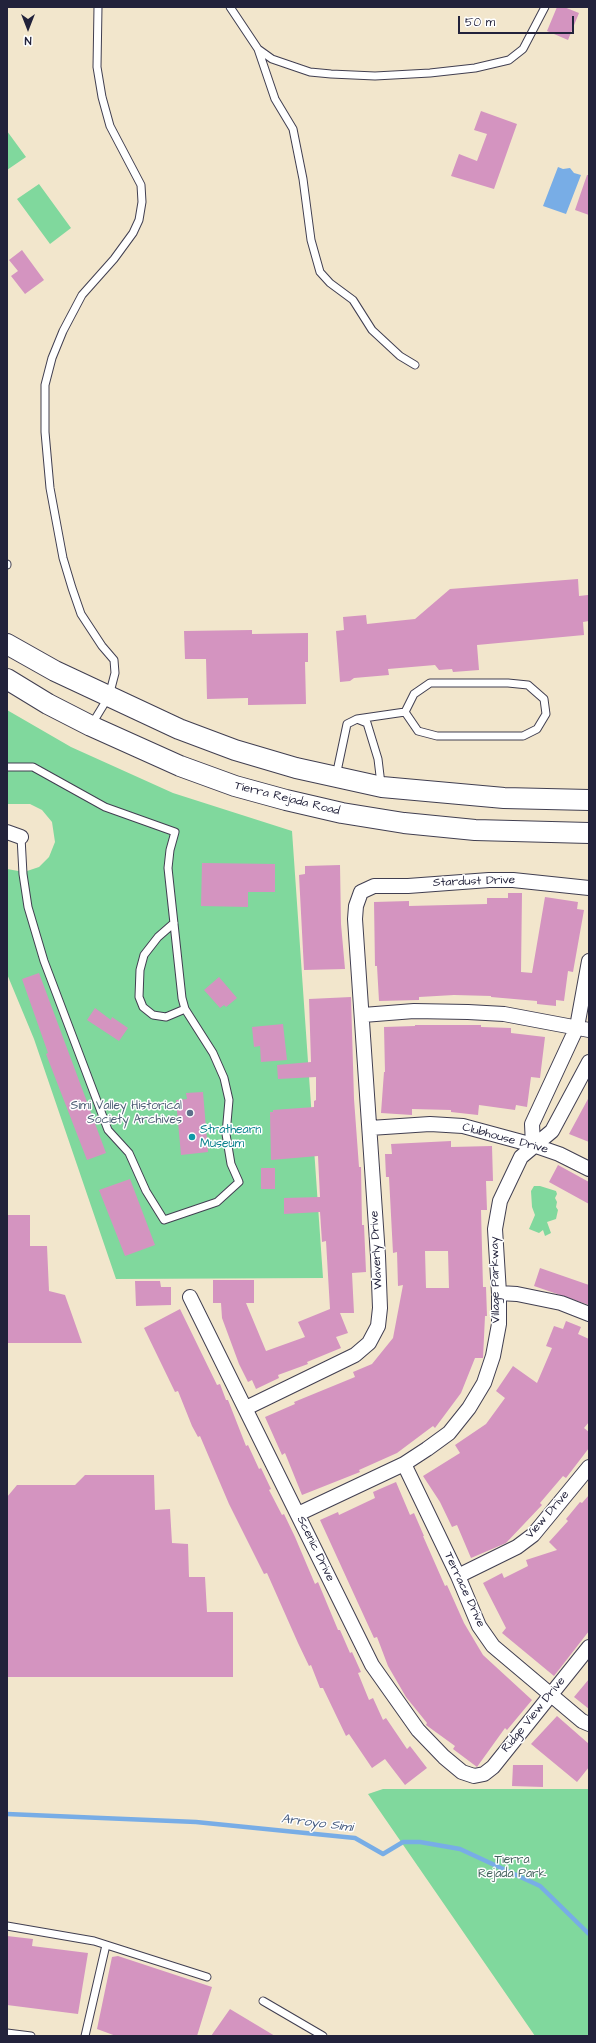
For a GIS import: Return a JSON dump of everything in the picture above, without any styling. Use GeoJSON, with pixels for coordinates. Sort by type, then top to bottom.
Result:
{"type":"FeatureCollection","features":[{"type":"Feature","properties":{"kind":"main road"},"geometry":{"type":"LineString","coordinates":[[7,644],[55,671],[179,728],[235,750],[336,777],[382,787],[504,798],[589,800]]}},
{"type":"Feature","properties":{"kind":"main road","name":"Tierra Rejada Road"},"geometry":{"type":"LineString","coordinates":[[7,679],[48,704],[91,726],[180,766],[235,786],[342,813],[404,823],[475,830],[589,833]]}},
{"type":"Feature","properties":{"kind":"street"},"geometry":{"type":"LineString","coordinates":[[7,832],[21,837]]}},
{"type":"Feature","properties":{"kind":"street","name":"Stardust Drive"},"geometry":{"type":"LineString","coordinates":[[361,892],[374,886],[408,886],[489,880],[513,880],[589,888]]}},
{"type":"Feature","properties":{"kind":"street","name":"Waverly Drive"},"geometry":{"type":"LineString","coordinates":[[246,1408],[355,1355],[369,1343],[378,1326],[380,1308],[356,919],[356,906],[361,892]]}},
{"type":"Feature","properties":{"kind":"street"},"geometry":{"type":"LineString","coordinates":[[533,1145],[532,1124],[583,1029],[589,961]]}},
{"type":"Feature","properties":{"kind":"street"},"geometry":{"type":"LineString","coordinates":[[362,1015],[414,1011],[504,1014],[583,1029]]}},
{"type":"Feature","properties":{"kind":"street","name":"Village Parkway"},"geometry":{"type":"LineString","coordinates":[[298,1514],[404,1464],[449,1433],[469,1408],[484,1382],[493,1356],[499,1324],[499,1293],[495,1229],[500,1201],[514,1168],[521,1157],[533,1145],[552,1131],[589,1062]]}},
{"type":"Feature","properties":{"kind":"street","name":"Clubhouse Drive"},"geometry":{"type":"LineString","coordinates":[[370,1128],[430,1124],[463,1126],[533,1145],[559,1154],[589,1168]]}},
{"type":"Feature","properties":{"kind":"street"},"geometry":{"type":"LineString","coordinates":[[499,1293],[517,1294],[561,1302],[589,1314]]}},
{"type":"Feature","properties":{"kind":"street","name":"Scenic Drive"},"geometry":{"type":"LineString","coordinates":[[190,1297],[376,1671],[418,1730],[458,1768],[474,1776]]}},
{"type":"Feature","properties":{"kind":"street","name":"Terrace Drive"},"geometry":{"type":"LineString","coordinates":[[404,1464],[458,1576],[479,1626],[493,1646],[582,1721],[589,1724]]}},
{"type":"Feature","properties":{"kind":"street","name":"View Drive"},"geometry":{"type":"LineString","coordinates":[[458,1576],[517,1547],[533,1535],[589,1467]]}},
{"type":"Feature","properties":{"kind":"street","name":"Ridge View Drive"},"geometry":{"type":"LineString","coordinates":[[474,1776],[484,1774],[493,1767],[550,1693],[589,1647]]}},
{"type":"Feature","properties":{"kind":"lane"},"geometry":{"type":"LineString","coordinates":[[91,726],[109,696],[115,673],[114,660],[84,619],[72,588],[63,558],[50,488],[45,432],[45,385],[52,358],[63,331],[82,295],[114,260],[133,233],[139,220],[142,202],[141,185],[110,126],[102,97],[98,67],[98,7]]}},
{"type":"Feature","properties":{"kind":"lane"},"geometry":{"type":"LineString","coordinates":[[230,7],[258,49],[275,99],[293,129],[303,179],[311,240],[320,272],[330,283],[353,300],[372,330],[400,356],[415,365]]}},
{"type":"Feature","properties":{"kind":"lane"},"geometry":{"type":"LineString","coordinates":[[258,49],[272,59],[289,66],[310,72],[331,74],[375,76],[430,74],[475,68],[509,60],[523,49],[545,7]]}},
{"type":"Feature","properties":{"kind":"lane"},"geometry":{"type":"LineString","coordinates":[[508,683],[528,684],[544,699],[546,714],[537,729],[523,736],[438,736],[418,731],[405,712],[414,694],[430,684],[508,683]]}},
{"type":"Feature","properties":{"kind":"lane"},"geometry":{"type":"LineString","coordinates":[[336,777],[347,724],[357,719],[405,712]]}},
{"type":"Feature","properties":{"kind":"lane"},"geometry":{"type":"LineString","coordinates":[[357,719],[367,723],[378,759],[382,787]]}},
{"type":"Feature","properties":{"kind":"lane"},"geometry":{"type":"LineString","coordinates":[[7,767],[32,767],[105,808],[175,832],[170,850],[168,868],[180,987],[186,1010],[213,1054],[224,1078],[229,1100],[226,1134],[231,1164],[239,1182],[217,1202],[164,1220],[146,1191],[129,1153],[108,1130],[47,968],[28,907],[23,874],[21,837]]}},
{"type":"Feature","properties":{"kind":"lane"},"geometry":{"type":"LineString","coordinates":[[174,923],[158,937],[144,955],[140,970],[139,997],[143,1007],[153,1015],[166,1017],[186,1010]]}},
{"type":"Feature","properties":{"kind":"lane"},"geometry":{"type":"LineString","coordinates":[[7,1926],[94,1941],[207,1977]]}},
{"type":"Feature","properties":{"kind":"lane"},"geometry":{"type":"LineString","coordinates":[[85,2036],[106,1945]]}},
{"type":"Feature","properties":{"kind":"lane"},"geometry":{"type":"LineString","coordinates":[[263,2001],[323,2036]]}},
{"type":"Feature","properties":{"kind":"lane"},"geometry":{"type":"LineString","coordinates":[[7,2033],[31,2036]]}},
{"type":"Feature","properties":{"kind":"green space"},"geometry":{"type":"Polygon","coordinates":[[[7,131],[26,157],[7,170],[7,131]]]}},
{"type":"Feature","properties":{"kind":"green space"},"geometry":{"type":"Polygon","coordinates":[[[39,184],[71,228],[50,244],[17,199],[39,184]]]}},
{"type":"Feature","properties":{"kind":"green space"},"geometry":{"type":"Polygon","coordinates":[[[7,710],[71,747],[173,793],[292,831],[323,1278],[116,1279],[34,1039],[7,974],[7,869],[24,872],[39,867],[49,857],[55,842],[52,822],[42,810],[30,804],[7,804],[7,710]]]}},
{"type":"Feature","properties":{"kind":"green space"},"geometry":{"type":"Polygon","coordinates":[[[534,1186],[540,1186],[556,1191],[557,1194],[555,1198],[557,1202],[556,1207],[558,1210],[556,1219],[547,1222],[551,1233],[545,1236],[543,1230],[539,1233],[529,1229],[535,1215],[532,1207],[531,1191],[534,1186]]]}},
{"type":"Feature","properties":{"kind":"green space","name":"Tierra Rejada Park"},"geometry":{"type":"Polygon","coordinates":[[[383,1789],[589,1789],[589,2036],[535,2036],[368,1794],[383,1789]]]}},
{"type":"Feature","properties":{"kind":"water"},"geometry":{"type":"Polygon","coordinates":[[[558,167],[563,169],[570,168],[574,173],[581,175],[566,214],[543,206],[558,167]]]}},
{"type":"Feature","properties":{"kind":"building"},"geometry":{"type":"Polygon","coordinates":[[[557,7],[564,7],[579,13],[568,40],[547,31],[557,7]]]}},
{"type":"Feature","properties":{"kind":"building"},"geometry":{"type":"Polygon","coordinates":[[[481,111],[517,124],[494,189],[451,176],[459,154],[477,161],[487,134],[474,130],[481,111]]]}},
{"type":"Feature","properties":{"kind":"building"},"geometry":{"type":"Polygon","coordinates":[[[587,175],[589,175],[589,215],[575,210],[587,175]]]}},
{"type":"Feature","properties":{"kind":"building"},"geometry":{"type":"Polygon","coordinates":[[[22,250],[44,280],[25,294],[11,276],[18,271],[9,260],[22,250]]]}},
{"type":"Feature","properties":{"kind":"building"},"geometry":{"type":"Polygon","coordinates":[[[578,579],[579,596],[588,595],[589,621],[583,622],[584,635],[477,645],[479,670],[453,672],[452,669],[439,670],[435,665],[388,669],[389,675],[354,678],[350,681],[340,682],[336,631],[344,630],[343,617],[366,615],[367,624],[415,619],[450,589],[578,579]]]}},
{"type":"Feature","properties":{"kind":"building"},"geometry":{"type":"Polygon","coordinates":[[[252,630],[252,634],[308,633],[308,662],[305,662],[306,704],[248,705],[248,698],[207,699],[206,659],[185,659],[184,631],[252,630]]]}},
{"type":"Feature","properties":{"kind":"building"},"geometry":{"type":"Polygon","coordinates":[[[202,863],[275,864],[275,892],[248,892],[248,907],[201,906],[202,863]]]}},
{"type":"Feature","properties":{"kind":"building"},"geometry":{"type":"Polygon","coordinates":[[[340,865],[341,924],[345,969],[304,970],[299,875],[305,874],[305,866],[340,865]]]}},
{"type":"Feature","properties":{"kind":"building"},"geometry":{"type":"Polygon","coordinates":[[[508,893],[522,893],[521,972],[532,973],[545,897],[578,902],[577,909],[584,910],[573,972],[568,971],[564,1001],[556,1000],[556,1006],[537,1004],[537,1001],[491,996],[454,995],[419,997],[419,1000],[379,1001],[377,966],[375,966],[374,902],[409,901],[409,906],[487,904],[487,898],[508,898],[508,893]]]}},
{"type":"Feature","properties":{"kind":"building"},"geometry":{"type":"Polygon","coordinates":[[[39,973],[106,1153],[87,1160],[46,1054],[48,1053],[22,979],[39,973]]]}},
{"type":"Feature","properties":{"kind":"building"},"geometry":{"type":"Polygon","coordinates":[[[219,977],[237,998],[226,1007],[224,1005],[220,1008],[204,990],[219,977]]]}},
{"type":"Feature","properties":{"kind":"building"},"geometry":{"type":"Polygon","coordinates":[[[351,997],[354,1099],[359,1167],[361,1167],[362,1225],[364,1225],[366,1272],[352,1273],[354,1313],[340,1313],[348,1333],[336,1337],[341,1348],[307,1362],[308,1364],[278,1375],[279,1378],[256,1389],[252,1380],[248,1382],[239,1364],[222,1318],[221,1303],[213,1303],[213,1280],[254,1280],[254,1303],[246,1303],[266,1351],[305,1337],[298,1322],[330,1309],[326,1241],[322,1242],[320,1212],[284,1214],[284,1198],[320,1197],[318,1156],[271,1160],[270,1112],[273,1112],[273,1110],[314,1107],[314,1101],[316,1100],[316,1077],[278,1079],[277,1065],[311,1062],[309,999],[351,997]]]}},
{"type":"Feature","properties":{"kind":"building"},"geometry":{"type":"Polygon","coordinates":[[[95,1008],[111,1020],[112,1017],[128,1028],[119,1041],[87,1020],[95,1008]]]}},
{"type":"Feature","properties":{"kind":"building"},"geometry":{"type":"Polygon","coordinates":[[[283,1024],[287,1060],[261,1062],[260,1046],[254,1047],[252,1027],[283,1024]]]}},
{"type":"Feature","properties":{"kind":"building"},"geometry":{"type":"Polygon","coordinates":[[[415,1025],[481,1025],[481,1027],[511,1028],[511,1033],[545,1037],[540,1078],[531,1077],[527,1107],[516,1105],[515,1110],[479,1105],[478,1115],[451,1112],[451,1110],[412,1109],[412,1115],[381,1113],[385,1072],[384,1027],[415,1025]]]}},
{"type":"Feature","properties":{"kind":"building"},"geometry":{"type":"Polygon","coordinates":[[[203,1092],[208,1152],[181,1155],[176,1100],[187,1099],[186,1093],[203,1092]]]}},
{"type":"Feature","properties":{"kind":"building"},"geometry":{"type":"Polygon","coordinates":[[[589,1097],[589,1142],[569,1134],[589,1097]]]}},
{"type":"Feature","properties":{"kind":"building"},"geometry":{"type":"Polygon","coordinates":[[[451,1141],[451,1147],[492,1146],[493,1181],[486,1181],[487,1210],[481,1210],[483,1287],[486,1287],[487,1316],[485,1316],[483,1358],[475,1358],[461,1393],[435,1428],[433,1426],[397,1453],[359,1470],[360,1472],[302,1495],[285,1453],[282,1455],[265,1417],[295,1404],[294,1402],[355,1377],[353,1372],[372,1364],[393,1338],[403,1285],[398,1286],[397,1252],[393,1253],[389,1177],[386,1177],[385,1154],[392,1154],[391,1144],[451,1141]],[[425,1251],[426,1288],[449,1288],[448,1251],[425,1251]]]}},
{"type":"Feature","properties":{"kind":"building"},"geometry":{"type":"Polygon","coordinates":[[[558,1165],[589,1182],[589,1204],[549,1182],[558,1165]]]}},
{"type":"Feature","properties":{"kind":"building"},"geometry":{"type":"Polygon","coordinates":[[[261,1168],[275,1168],[275,1189],[261,1189],[261,1168]]]}},
{"type":"Feature","properties":{"kind":"building"},"geometry":{"type":"Polygon","coordinates":[[[130,1179],[155,1245],[125,1256],[99,1190],[130,1179]]]}},
{"type":"Feature","properties":{"kind":"building"},"geometry":{"type":"Polygon","coordinates":[[[7,1215],[30,1215],[30,1246],[47,1246],[49,1291],[65,1295],[82,1343],[7,1343],[7,1215]]]}},
{"type":"Feature","properties":{"kind":"building"},"geometry":{"type":"Polygon","coordinates":[[[540,1268],[589,1285],[589,1305],[534,1286],[540,1268]]]}},
{"type":"Feature","properties":{"kind":"building"},"geometry":{"type":"Polygon","coordinates":[[[135,1281],[160,1281],[161,1287],[171,1287],[171,1305],[136,1306],[135,1281]]]}},
{"type":"Feature","properties":{"kind":"building"},"geometry":{"type":"Polygon","coordinates":[[[180,1309],[217,1385],[220,1384],[226,1400],[228,1400],[246,1446],[248,1445],[259,1469],[261,1468],[271,1489],[269,1490],[282,1515],[284,1514],[315,1584],[318,1582],[338,1630],[340,1630],[350,1653],[352,1652],[361,1672],[358,1673],[369,1700],[373,1698],[383,1720],[386,1718],[407,1749],[410,1746],[427,1768],[405,1785],[385,1759],[372,1768],[349,1734],[346,1736],[323,1688],[320,1688],[311,1665],[309,1666],[267,1573],[264,1574],[229,1504],[200,1436],[198,1437],[192,1426],[178,1391],[175,1392],[144,1328],[180,1309]]]}},
{"type":"Feature","properties":{"kind":"building"},"geometry":{"type":"Polygon","coordinates":[[[566,1321],[581,1327],[578,1334],[589,1339],[589,1422],[584,1428],[589,1432],[589,1448],[566,1478],[563,1476],[540,1503],[542,1505],[506,1543],[471,1558],[457,1525],[452,1527],[440,1502],[423,1476],[460,1453],[455,1445],[486,1424],[505,1398],[496,1391],[513,1366],[537,1383],[552,1348],[546,1346],[554,1326],[563,1329],[566,1321]]]}},
{"type":"Feature","properties":{"kind":"building"},"geometry":{"type":"Polygon","coordinates":[[[85,1475],[154,1475],[155,1510],[170,1509],[172,1543],[188,1544],[189,1577],[205,1577],[207,1612],[233,1612],[233,1677],[7,1677],[7,1497],[17,1485],[75,1485],[85,1475]]]}},
{"type":"Feature","properties":{"kind":"building"},"geometry":{"type":"Polygon","coordinates":[[[396,1482],[410,1515],[414,1513],[445,1586],[447,1585],[464,1623],[483,1655],[532,1700],[507,1730],[505,1728],[477,1767],[453,1749],[455,1746],[426,1725],[427,1723],[406,1697],[388,1666],[377,1637],[374,1638],[320,1520],[338,1512],[339,1515],[375,1498],[373,1492],[396,1482]]]}},
{"type":"Feature","properties":{"kind":"building"},"geometry":{"type":"Polygon","coordinates":[[[589,1495],[589,1631],[554,1676],[502,1633],[506,1628],[483,1583],[502,1573],[504,1578],[528,1566],[526,1560],[557,1550],[549,1542],[568,1521],[566,1519],[580,1502],[582,1503],[589,1495]]]}},
{"type":"Feature","properties":{"kind":"building"},"geometry":{"type":"Polygon","coordinates":[[[589,1679],[589,1709],[574,1697],[589,1679]]]}},
{"type":"Feature","properties":{"kind":"building"},"geometry":{"type":"Polygon","coordinates":[[[557,1716],[589,1744],[589,1767],[577,1782],[531,1744],[557,1716]]]}},
{"type":"Feature","properties":{"kind":"building"},"geometry":{"type":"Polygon","coordinates":[[[513,1765],[543,1765],[543,1787],[512,1786],[513,1765]]]}},
{"type":"Feature","properties":{"kind":"building"},"geometry":{"type":"Polygon","coordinates":[[[7,1936],[33,1939],[32,1946],[88,1953],[78,2014],[7,2005],[7,1936]]]}},
{"type":"Feature","properties":{"kind":"building"},"geometry":{"type":"Polygon","coordinates":[[[118,1956],[212,1987],[197,2036],[116,2036],[97,2029],[112,1957],[118,1956]]]}},
{"type":"Feature","properties":{"kind":"building"},"geometry":{"type":"Polygon","coordinates":[[[230,2009],[275,2036],[211,2036],[230,2009]]]}},
{"type":"Feature","properties":{"kind":"waterway","name":"Arroyo Simi"},"geometry":{"type":"LineString","coordinates":[[7,1814],[196,1822],[355,1838],[383,1854],[403,1842],[420,1842],[460,1849],[540,1886],[589,1934]]}},
{"type":"Feature","properties":{"kind":"place","name":"Simi Valley Historical Society Archives"},"geometry":{"type":"Point","coordinates":[190,1113]}},
{"type":"Feature","properties":{"kind":"place","name":"Strathearn Museum"},"geometry":{"type":"Point","coordinates":[192,1137]}}]}
